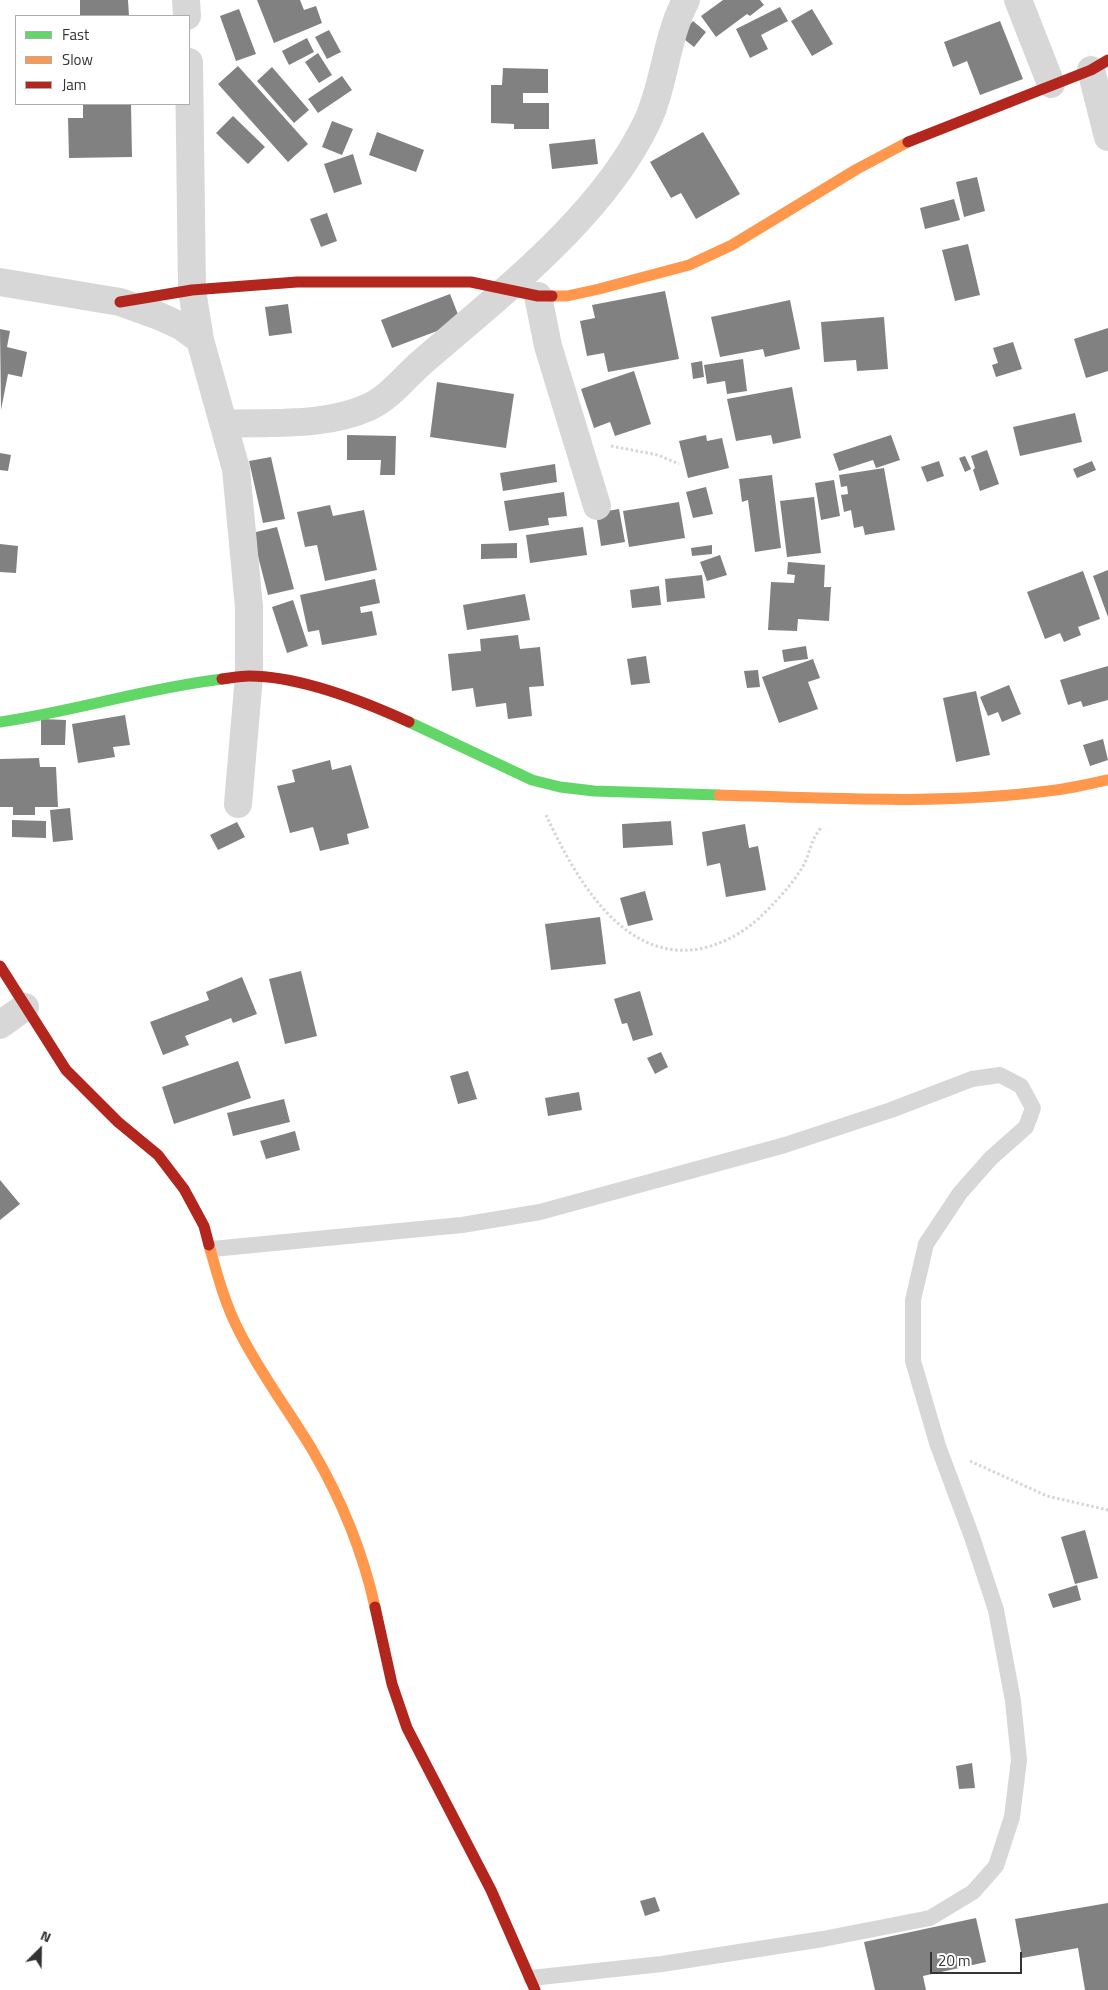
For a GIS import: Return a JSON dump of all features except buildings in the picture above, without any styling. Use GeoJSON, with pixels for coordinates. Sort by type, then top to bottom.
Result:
{"type":"FeatureCollection","features":[{"type":"Feature","properties":{"kind":"street"},"geometry":{"type":"LineString","coordinates":[[186,0],[187,15]]}},
{"type":"Feature","properties":{"kind":"street"},"geometry":{"type":"LineString","coordinates":[[224,424],[309,421],[352,414],[370,407],[384,399],[420,364],[508,288],[573,224],[616,177],[648,122],[686,0]]}},
{"type":"Feature","properties":{"kind":"street"},"geometry":{"type":"LineString","coordinates":[[1018,0],[1051,84]]}},
{"type":"Feature","properties":{"kind":"street"},"geometry":{"type":"LineString","coordinates":[[120,302],[192,290],[307,282],[471,282],[508,288],[538,296],[567,296],[599,289],[688,264],[732,245],[770,224],[857,169],[916,137],[1099,65],[1108,137]]}},
{"type":"Feature","properties":{"kind":"street"},"geometry":{"type":"LineString","coordinates":[[190,105],[192,290],[200,340],[237,478],[250,607],[249,676],[238,804]]}},
{"type":"Feature","properties":{"kind":"street"},"geometry":{"type":"LineString","coordinates":[[0,282],[120,302],[181,326],[200,340]]}},
{"type":"Feature","properties":{"kind":"street"},"geometry":{"type":"LineString","coordinates":[[538,296],[548,346],[596,506]]}},
{"type":"Feature","properties":{"kind":"street"},"geometry":{"type":"LineString","coordinates":[[0,722],[191,683],[249,676],[293,682],[349,698],[395,716],[532,780],[560,787],[594,791],[852,799],[999,796],[1050,791],[1108,780]]}},
{"type":"Feature","properties":{"kind":"street"},"geometry":{"type":"LineString","coordinates":[[0,966],[66,1070],[118,1122],[158,1155],[184,1189],[204,1226],[212,1249],[221,1288],[239,1330],[314,1453],[337,1498],[359,1548],[374,1601],[392,1684],[407,1728],[491,1890],[533,1984]]}},
{"type":"Feature","properties":{"kind":"street"},"geometry":{"type":"LineString","coordinates":[[0,1025],[25,1007]]}},
{"type":"Feature","properties":{"kind":"lane"},"geometry":{"type":"LineString","coordinates":[[212,1249],[462,1225],[540,1212],[785,1145],[891,1110],[972,1079],[1000,1075],[1021,1086],[1033,1108],[1026,1128],[991,1158],[960,1193],[926,1244],[914,1300],[913,1361],[938,1446],[972,1537],[996,1610],[1014,1701],[1019,1760],[1012,1817],[996,1866],[973,1892],[930,1918],[823,1939],[533,1984]]}},
{"type":"Feature","properties":{"kind":"path"},"geometry":{"type":"LineString","coordinates":[[607,444],[617,449],[658,455],[679,464]]}},
{"type":"Feature","properties":{"kind":"path"},"geometry":{"type":"LineString","coordinates":[[532,780],[558,839],[588,890],[627,931],[647,943],[672,950],[695,950],[721,943],[741,933],[764,912],[800,870],[811,844],[820,829],[852,799]]}},
{"type":"Feature","properties":{"kind":"path"},"geometry":{"type":"LineString","coordinates":[[938,1446],[1048,1496],[1108,1510]]}},
{"type":"Feature","properties":{"kind":"traffic: fast"},"geometry":{"type":"LineString","coordinates":[[0,722],[166,688],[222,679]]}},
{"type":"Feature","properties":{"kind":"traffic: fast"},"geometry":{"type":"LineString","coordinates":[[409,722],[532,780],[560,787],[594,791],[719,795]]}},
{"type":"Feature","properties":{"kind":"traffic: slow"},"geometry":{"type":"LineString","coordinates":[[552,296],[567,296],[599,289],[689,265],[732,245],[857,169],[908,142]]}},
{"type":"Feature","properties":{"kind":"traffic: slow"},"geometry":{"type":"LineString","coordinates":[[719,795],[843,799],[966,798],[1056,790],[1108,780]]}},
{"type":"Feature","properties":{"kind":"traffic: slow"},"geometry":{"type":"LineString","coordinates":[[209,1245],[225,1300],[247,1347],[313,1451],[342,1507],[364,1567],[375,1607]]}},
{"type":"Feature","properties":{"kind":"traffic: jam"},"geometry":{"type":"LineString","coordinates":[[908,142],[1091,70],[1108,60]]}},
{"type":"Feature","properties":{"kind":"traffic: jam"},"geometry":{"type":"LineString","coordinates":[[120,302],[192,290],[297,282],[471,282],[538,296],[552,296]]}},
{"type":"Feature","properties":{"kind":"traffic: jam"},"geometry":{"type":"LineString","coordinates":[[222,679],[246,676],[289,680],[352,698],[409,722]]}},
{"type":"Feature","properties":{"kind":"traffic: jam"},"geometry":{"type":"LineString","coordinates":[[0,966],[66,1070],[118,1122],[158,1155],[184,1189],[204,1226],[209,1245]]}},
{"type":"Feature","properties":{"kind":"traffic: jam"},"geometry":{"type":"LineString","coordinates":[[375,1607],[392,1684],[407,1728],[491,1890],[535,1990]]}}]}
